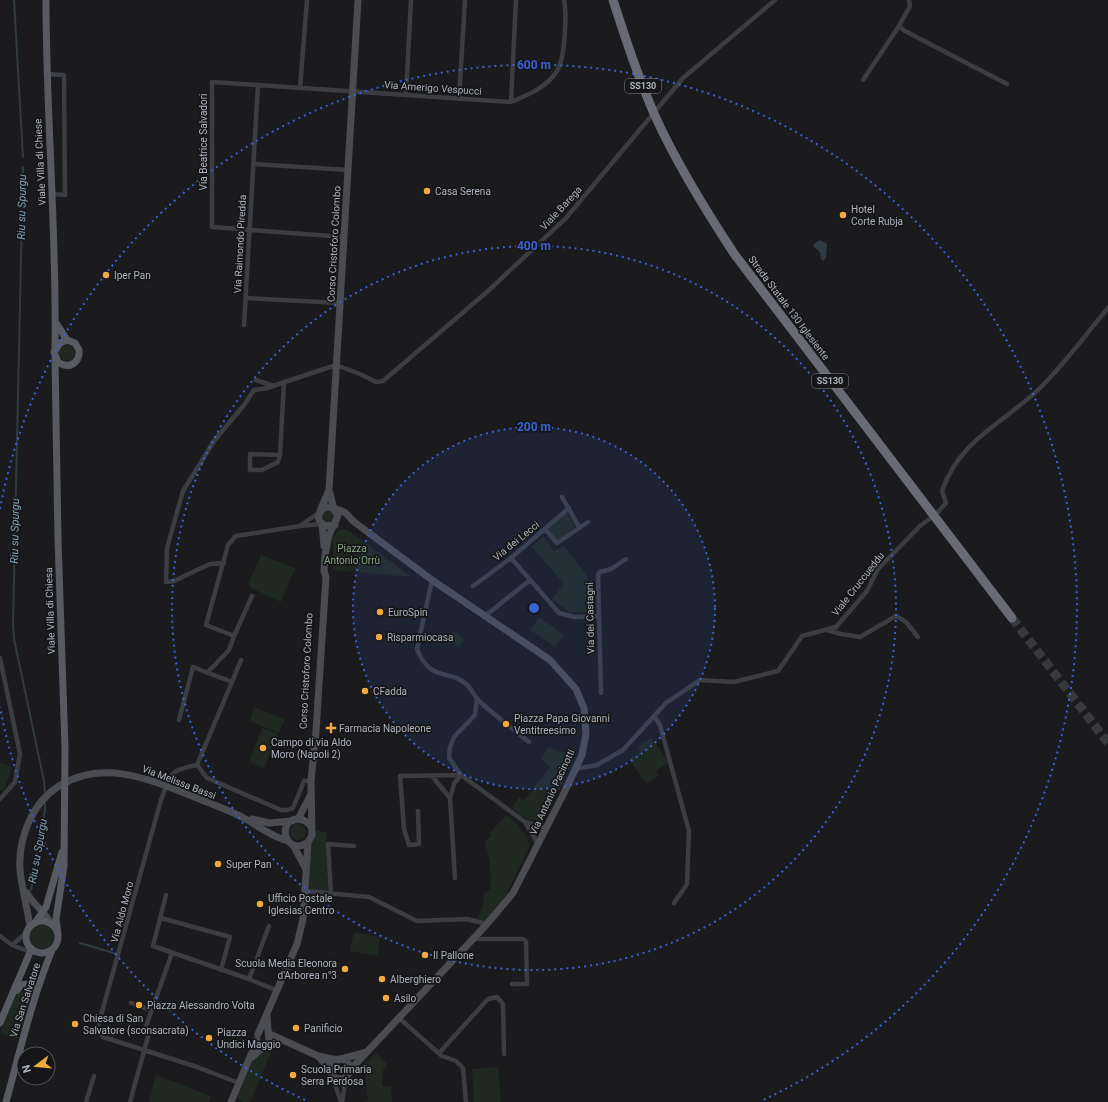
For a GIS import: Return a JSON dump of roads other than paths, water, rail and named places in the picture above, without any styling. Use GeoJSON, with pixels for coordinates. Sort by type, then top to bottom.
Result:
{"type":"FeatureCollection","features":[{"type":"Feature","properties":{"kind":"highway","name":"Strada Statale 130 Iglesiente"},"geometry":{"type":"LineString","coordinates":[[614,0],[647,97],[664,133],[709,215],[735,255],[1012,618]]}},
{"type":"Feature","properties":{"kind":"main road","name":"Viale Villa di Chiese"},"geometry":{"type":"LineString","coordinates":[[46,0],[46,74],[56,322]]}},
{"type":"Feature","properties":{"kind":"main road"},"geometry":{"type":"LineString","coordinates":[[55,358],[65,366],[70,366],[77,361],[80,354],[77,346],[67,340],[56,322]]}},
{"type":"Feature","properties":{"kind":"main road","name":"Viale Villa di Chiesa"},"geometry":{"type":"LineString","coordinates":[[56,322],[55,358],[58,539],[65,748],[64,866],[56,919],[58,935]]}},
{"type":"Feature","properties":{"kind":"main road"},"geometry":{"type":"LineString","coordinates":[[55,349],[60,343],[67,340]]}},
{"type":"Feature","properties":{"kind":"main road"},"geometry":{"type":"LineString","coordinates":[[56,378],[65,366]]}},
{"type":"Feature","properties":{"kind":"main road","name":"Viale Villa di Chiesa"},"geometry":{"type":"LineString","coordinates":[[30,927],[47,903],[64,844]]}},
{"type":"Feature","properties":{"kind":"main road"},"geometry":{"type":"LineString","coordinates":[[42,921],[51,924],[58,935],[57,944],[52,950],[42,954],[30,949],[26,941],[30,927],[42,921]]}},
{"type":"Feature","properties":{"kind":"main road"},"geometry":{"type":"LineString","coordinates":[[0,1023],[30,949]]}},
{"type":"Feature","properties":{"kind":"main road","name":"Via San Salvatore"},"geometry":{"type":"LineString","coordinates":[[6,1102],[25,1028],[52,950]]}},
{"type":"Feature","properties":{"kind":"main road"},"geometry":{"type":"LineString","coordinates":[[11,997],[21,985],[28,984],[33,990],[34,1003]]}},
{"type":"Feature","properties":{"kind":"street"},"geometry":{"type":"LineString","coordinates":[[300,88],[307,0]]}},
{"type":"Feature","properties":{"kind":"street","name":"Corso Cristoforo Colombo"},"geometry":{"type":"LineString","coordinates":[[231,1102],[297,944],[303,919],[308,842],[312,835],[311,777],[326,577],[324,571],[325,554],[329,535],[338,516],[334,509],[329,490],[358,0]]}},
{"type":"Feature","properties":{"kind":"street"},"geometry":{"type":"LineString","coordinates":[[406,95],[412,0]]}},
{"type":"Feature","properties":{"kind":"street"},"geometry":{"type":"LineString","coordinates":[[459,99],[465,0]]}},
{"type":"Feature","properties":{"kind":"street"},"geometry":{"type":"LineString","coordinates":[[516,0],[511,102],[536,91],[558,71],[564,45],[566,9],[564,0]]}},
{"type":"Feature","properties":{"kind":"street","name":"Viale Barega"},"geometry":{"type":"LineString","coordinates":[[336,365],[376,382],[383,381],[488,291],[566,218],[683,78],[775,0]]}},
{"type":"Feature","properties":{"kind":"street"},"geometry":{"type":"LineString","coordinates":[[863,80],[899,26],[910,6],[909,0]]}},
{"type":"Feature","properties":{"kind":"street"},"geometry":{"type":"LineString","coordinates":[[899,26],[905,31],[1007,84]]}},
{"type":"Feature","properties":{"kind":"street"},"geometry":{"type":"LineString","coordinates":[[46,74],[64,74],[65,195],[52,194]]}},
{"type":"Feature","properties":{"kind":"street","name":"Via Beatrice Salvadori"},"geometry":{"type":"LineString","coordinates":[[250,229],[212,227],[212,82],[300,88]]}},
{"type":"Feature","properties":{"kind":"street","name":"Via Raimondo Piredda"},"geometry":{"type":"LineString","coordinates":[[244,325],[258,85]]}},
{"type":"Feature","properties":{"kind":"street","name":"Via Amerigo Vespucci"},"geometry":{"type":"LineString","coordinates":[[300,88],[353,90],[511,102]]}},
{"type":"Feature","properties":{"kind":"street"},"geometry":{"type":"LineString","coordinates":[[253,164],[348,170]]}},
{"type":"Feature","properties":{"kind":"street"},"geometry":{"type":"LineString","coordinates":[[250,229],[344,237]]}},
{"type":"Feature","properties":{"kind":"street"},"geometry":{"type":"LineString","coordinates":[[246,298],[340,303]]}},
{"type":"Feature","properties":{"kind":"street"},"geometry":{"type":"LineString","coordinates":[[938,512],[946,502],[942,491],[953,464],[971,443],[1042,386],[1081,342],[1108,308]]}},
{"type":"Feature","properties":{"kind":"street"},"geometry":{"type":"LineString","coordinates":[[224,563],[210,564],[174,581],[166,582],[167,548],[183,490],[216,438],[254,390],[336,365]]}},
{"type":"Feature","properties":{"kind":"street"},"geometry":{"type":"LineString","coordinates":[[256,380],[271,385]]}},
{"type":"Feature","properties":{"kind":"street"},"geometry":{"type":"LineString","coordinates":[[280,455],[250,454],[250,470],[262,470],[271,467],[278,462],[280,455],[284,382]]}},
{"type":"Feature","properties":{"kind":"street","name":"Corso Cristoforo Colombo"},"geometry":{"type":"LineString","coordinates":[[325,554],[322,524],[319,520],[320,512],[329,490]]}},
{"type":"Feature","properties":{"kind":"street"},"geometry":{"type":"LineString","coordinates":[[562,497],[579,527]]}},
{"type":"Feature","properties":{"kind":"street"},"geometry":{"type":"LineString","coordinates":[[300,526],[328,507],[334,509]]}},
{"type":"Feature","properties":{"kind":"street","name":"Via dei Lecci"},"geometry":{"type":"LineString","coordinates":[[473,586],[511,558],[569,508]]}},
{"type":"Feature","properties":{"kind":"street","name":"Via Antonio Pacinotti"},"geometry":{"type":"LineString","coordinates":[[334,509],[341,510],[353,521],[432,580],[550,660],[576,688],[584,708],[586,734],[582,755],[513,893],[487,924],[350,1070]]}},
{"type":"Feature","properties":{"kind":"street","name":"Viale Cruccueddu"},"geometry":{"type":"LineString","coordinates":[[575,769],[597,765],[623,750],[666,704],[700,680],[734,682],[778,671],[802,636],[836,627],[867,591],[878,569],[921,525],[931,518]]}},
{"type":"Feature","properties":{"kind":"street"},"geometry":{"type":"LineString","coordinates":[[234,636],[206,625],[228,545],[236,536],[300,526],[322,524],[328,527],[343,520],[353,521]]}},
{"type":"Feature","properties":{"kind":"street"},"geometry":{"type":"LineString","coordinates":[[545,529],[557,543],[588,522]]}},
{"type":"Feature","properties":{"kind":"street"},"geometry":{"type":"LineString","coordinates":[[511,558],[556,610],[563,615],[574,617],[599,616]]}},
{"type":"Feature","properties":{"kind":"street","name":"Via dei Castagni"},"geometry":{"type":"LineString","coordinates":[[601,693],[598,575],[600,572],[612,569],[626,559]]}},
{"type":"Feature","properties":{"kind":"street"},"geometry":{"type":"LineString","coordinates":[[432,580],[416,649],[420,658],[436,673],[460,680],[468,685],[477,699],[529,742]]}},
{"type":"Feature","properties":{"kind":"street"},"geometry":{"type":"LineString","coordinates":[[485,616],[530,580]]}},
{"type":"Feature","properties":{"kind":"street"},"geometry":{"type":"LineString","coordinates":[[207,673],[229,650],[252,596]]}},
{"type":"Feature","properties":{"kind":"street"},"geometry":{"type":"LineString","coordinates":[[826,630],[841,634],[860,636],[896,616],[906,622],[918,637]]}},
{"type":"Feature","properties":{"kind":"street"},"geometry":{"type":"LineString","coordinates":[[0,658],[20,754],[15,782],[0,799]]}},
{"type":"Feature","properties":{"kind":"street"},"geometry":{"type":"LineString","coordinates":[[242,660],[197,765],[207,778],[281,810],[293,808],[304,781],[311,777]]}},
{"type":"Feature","properties":{"kind":"street"},"geometry":{"type":"LineString","coordinates":[[179,720],[193,667],[232,682]]}},
{"type":"Feature","properties":{"kind":"street"},"geometry":{"type":"LineString","coordinates":[[477,699],[475,715],[454,737],[450,747],[449,758],[461,776],[525,822],[546,828]]}},
{"type":"Feature","properties":{"kind":"street"},"geometry":{"type":"LineString","coordinates":[[654,716],[660,725],[689,831],[687,884],[674,903]]}},
{"type":"Feature","properties":{"kind":"street","name":"Via Aldo Moro"},"geometry":{"type":"LineString","coordinates":[[197,765],[180,768],[171,775],[162,800],[98,1026],[103,1037],[194,1066],[238,1083]]}},
{"type":"Feature","properties":{"kind":"street","name":"Via Melissa Bassi"},"geometry":{"type":"LineString","coordinates":[[30,927],[20,870],[21,848],[24,833],[31,816],[41,802],[56,788],[77,777],[91,773],[126,774],[170,787],[242,817],[290,843]]}},
{"type":"Feature","properties":{"kind":"street"},"geometry":{"type":"LineString","coordinates":[[418,811],[419,844],[409,845],[404,829],[400,776],[461,776]]}},
{"type":"Feature","properties":{"kind":"street"},"geometry":{"type":"LineString","coordinates":[[432,776],[450,798]]}},
{"type":"Feature","properties":{"kind":"street"},"geometry":{"type":"LineString","coordinates":[[455,878],[450,798],[454,784],[461,776]]}},
{"type":"Feature","properties":{"kind":"street","name":"Corso Cristoforo Colombo"},"geometry":{"type":"LineString","coordinates":[[307,871],[302,858],[290,843],[285,829],[295,820],[308,803],[311,792]]}},
{"type":"Feature","properties":{"kind":"street","name":"Via Melissa Bassi"},"geometry":{"type":"LineString","coordinates":[[242,817],[269,824],[295,820]]}},
{"type":"Feature","properties":{"kind":"street"},"geometry":{"type":"LineString","coordinates":[[295,820],[306,821],[311,827]]}},
{"type":"Feature","properties":{"kind":"street"},"geometry":{"type":"LineString","coordinates":[[525,822],[538,844]]}},
{"type":"Feature","properties":{"kind":"street"},"geometry":{"type":"LineString","coordinates":[[290,843],[301,846],[308,842]]}},
{"type":"Feature","properties":{"kind":"street"},"geometry":{"type":"LineString","coordinates":[[331,894],[328,844],[354,846]]}},
{"type":"Feature","properties":{"kind":"street","name":"Via Melissa Bassi"},"geometry":{"type":"LineString","coordinates":[[24,889],[31,901],[42,911],[51,924]]}},
{"type":"Feature","properties":{"kind":"street"},"geometry":{"type":"LineString","coordinates":[[306,891],[369,897],[417,921],[467,919],[487,924]]}},
{"type":"Feature","properties":{"kind":"street"},"geometry":{"type":"LineString","coordinates":[[166,895],[153,946],[250,979],[278,991]]}},
{"type":"Feature","properties":{"kind":"street"},"geometry":{"type":"LineString","coordinates":[[161,918],[230,937],[222,970]]}},
{"type":"Feature","properties":{"kind":"street"},"geometry":{"type":"LineString","coordinates":[[250,979],[269,926]]}},
{"type":"Feature","properties":{"kind":"street"},"geometry":{"type":"LineString","coordinates":[[12,945],[30,927]]}},
{"type":"Feature","properties":{"kind":"street"},"geometry":{"type":"LineString","coordinates":[[0,936],[12,945],[25,950],[30,949]]}},
{"type":"Feature","properties":{"kind":"street"},"geometry":{"type":"LineString","coordinates":[[472,939],[523,939],[526,941],[527,984],[512,984]]}},
{"type":"Feature","properties":{"kind":"street"},"geometry":{"type":"LineString","coordinates":[[130,1102],[150,1033],[145,1029],[172,953]]}},
{"type":"Feature","properties":{"kind":"street"},"geometry":{"type":"LineString","coordinates":[[439,1053],[488,999],[497,997],[503,1004],[504,1054]]}},
{"type":"Feature","properties":{"kind":"street"},"geometry":{"type":"LineString","coordinates":[[131,1003],[152,1010]]}},
{"type":"Feature","properties":{"kind":"street","name":"Corso Cristoforo Colombo"},"geometry":{"type":"LineString","coordinates":[[267,1014],[268,1035]]}},
{"type":"Feature","properties":{"kind":"street"},"geometry":{"type":"LineString","coordinates":[[399,1018],[439,1053],[464,1068],[466,1102]]}},
{"type":"Feature","properties":{"kind":"street"},"geometry":{"type":"LineString","coordinates":[[280,1040],[260,1045],[257,1037],[264,1032],[318,1056],[340,1060],[349,1064],[350,1070],[346,1077],[341,1102]]}},
{"type":"Feature","properties":{"kind":"street"},"geometry":{"type":"LineString","coordinates":[[267,1044],[270,1040],[268,1035]]}},
{"type":"Feature","properties":{"kind":"street","name":"Corso Cristoforo Colombo"},"geometry":{"type":"LineString","coordinates":[[249,1059],[267,1044]]}},
{"type":"Feature","properties":{"kind":"street"},"geometry":{"type":"LineString","coordinates":[[341,1102],[331,1072],[332,1064],[340,1060],[368,1052]]}},
{"type":"Feature","properties":{"kind":"street"},"geometry":{"type":"LineString","coordinates":[[318,1056],[339,1079],[346,1077]]}},
{"type":"Feature","properties":{"kind":"street"},"geometry":{"type":"LineString","coordinates":[[86,1102],[94,1076]]}},
{"type":"Feature","properties":{"kind":"waterway","name":"Riu su Spurgu"},"geometry":{"type":"LineString","coordinates":[[14,0],[23,157]]}},
{"type":"Feature","properties":{"kind":"waterway","name":"Riu su Spurgu"},"geometry":{"type":"LineString","coordinates":[[23,167],[13,623],[14,639],[44,781],[45,795]]}},
{"type":"Feature","properties":{"kind":"waterway","name":"Riu su Spurgu"},"geometry":{"type":"LineString","coordinates":[[31,890],[45,810],[45,801]]}},
{"type":"Feature","properties":{"kind":"waterway","name":"Riu su Spurgu"},"geometry":{"type":"LineString","coordinates":[[80,943],[114,953]]}},
{"type":"Feature","properties":{"kind":"tunnel"},"geometry":{"type":"LineString","coordinates":[[1012,618],[1108,743]]}},
{"type":"Feature","properties":{"kind":"place","name":"Casa Serena"},"geometry":{"type":"Point","coordinates":[427,191]}},
{"type":"Feature","properties":{"kind":"place","name":"Hotel Corte Rubja"},"geometry":{"type":"Point","coordinates":[843,215]}},
{"type":"Feature","properties":{"kind":"place","name":"Iper Pan"},"geometry":{"type":"Point","coordinates":[106,275]}},
{"type":"Feature","properties":{"kind":"place","name":"EuroSpin"},"geometry":{"type":"Point","coordinates":[380,612]}},
{"type":"Feature","properties":{"kind":"place","name":"Risparmiocasa"},"geometry":{"type":"Point","coordinates":[379,637]}},
{"type":"Feature","properties":{"kind":"place","name":"CFadda"},"geometry":{"type":"Point","coordinates":[365,691]}},
{"type":"Feature","properties":{"kind":"place","name":"Piazza Papa Giovanni Ventitreesimo"},"geometry":{"type":"Point","coordinates":[506,724]}},
{"type":"Feature","properties":{"kind":"place","name":"Farmacia Napoleone"},"geometry":{"type":"Point","coordinates":[331,728]}},
{"type":"Feature","properties":{"kind":"place","name":"Campo di via Aldo Moro (Napoli 2)"},"geometry":{"type":"Point","coordinates":[263,748]}},
{"type":"Feature","properties":{"kind":"place","name":"Super Pan"},"geometry":{"type":"Point","coordinates":[218,864]}},
{"type":"Feature","properties":{"kind":"place","name":"Ufficio Postale Iglesias Centro"},"geometry":{"type":"Point","coordinates":[260,904]}},
{"type":"Feature","properties":{"kind":"place","name":"Il Pallone"},"geometry":{"type":"Point","coordinates":[425,955]}},
{"type":"Feature","properties":{"kind":"place","name":"Scuola Media Eleonora d'Arborea n°3"},"geometry":{"type":"Point","coordinates":[345,969]}},
{"type":"Feature","properties":{"kind":"place","name":"Alberghiero"},"geometry":{"type":"Point","coordinates":[382,979]}},
{"type":"Feature","properties":{"kind":"place","name":"Asilo"},"geometry":{"type":"Point","coordinates":[386,998]}},
{"type":"Feature","properties":{"kind":"place","name":"Piazza Alessandro Volta"},"geometry":{"type":"Point","coordinates":[139,1005]}},
{"type":"Feature","properties":{"kind":"place","name":"Chiesa di San Salvatore (sconsacrata)"},"geometry":{"type":"Point","coordinates":[75,1024]}},
{"type":"Feature","properties":{"kind":"place","name":"Panificio"},"geometry":{"type":"Point","coordinates":[296,1028]}},
{"type":"Feature","properties":{"kind":"place","name":"Piazza Undici Maggio"},"geometry":{"type":"Point","coordinates":[209,1038]}},
{"type":"Feature","properties":{"kind":"place","name":"Scuola Primaria Serra Perdosa"},"geometry":{"type":"Point","coordinates":[293,1075]}},
{"type":"Feature","properties":{"kind":"park label","name":"Piazza Antonio Orrù"},"geometry":{"type":"Point","coordinates":[352,554]}}]}
